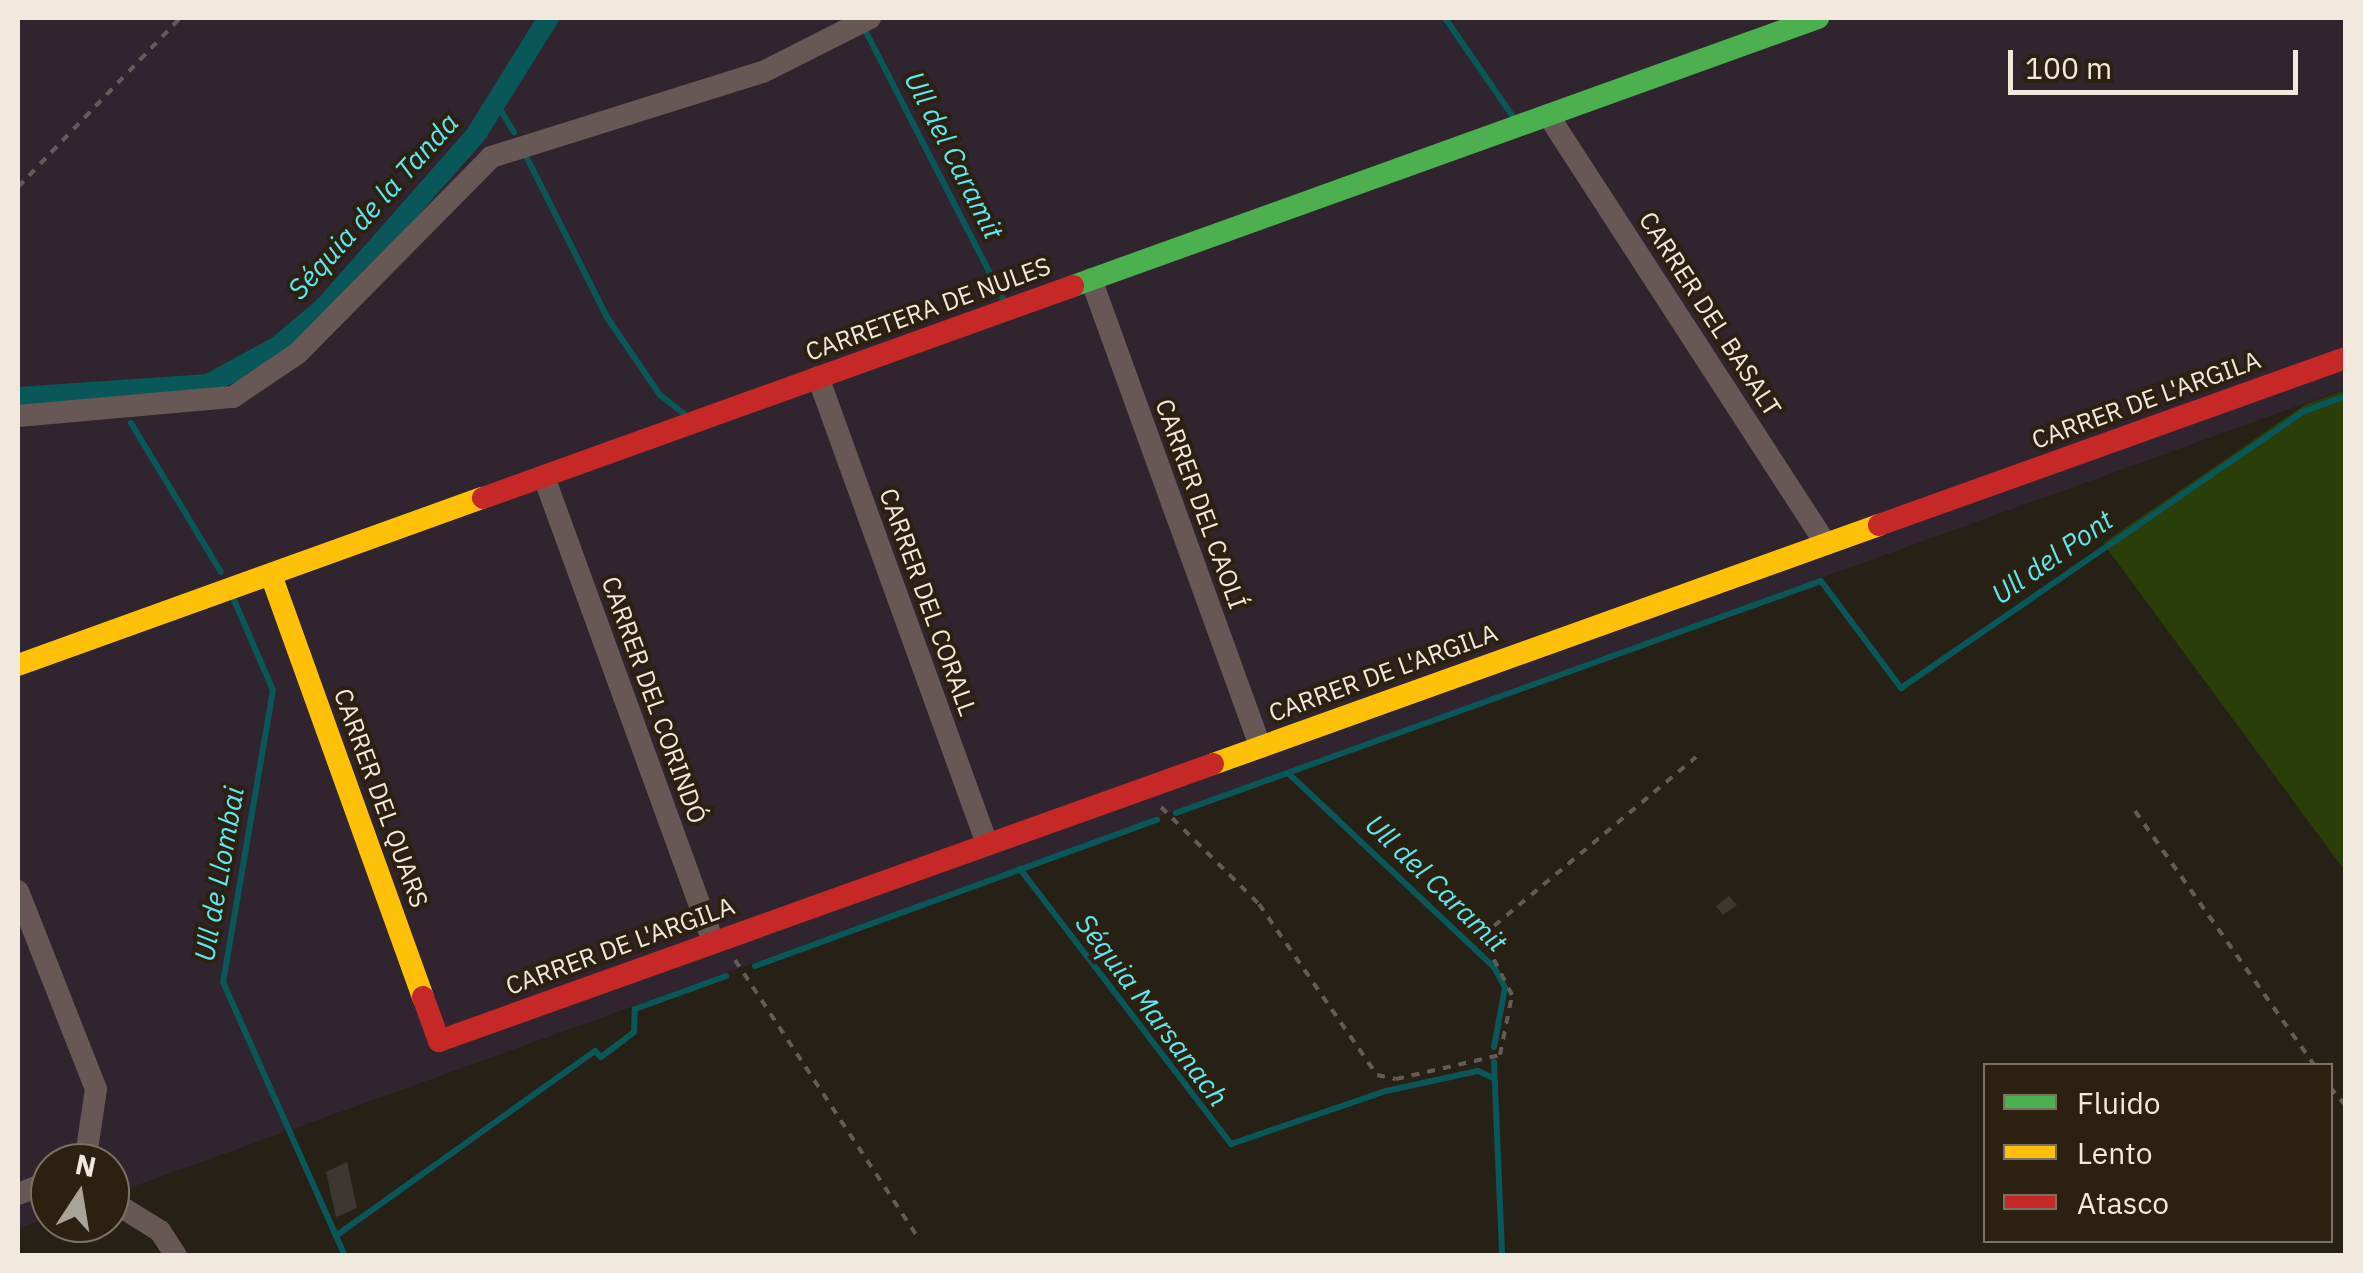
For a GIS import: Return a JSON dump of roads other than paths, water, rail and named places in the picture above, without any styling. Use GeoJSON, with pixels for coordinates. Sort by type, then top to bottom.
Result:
{"type":"FeatureCollection","features":[{"type":"Feature","properties":{"kind":"street"},"geometry":{"type":"LineString","coordinates":[[18,416],[234,397],[298,353],[491,157],[763,72],[870,18]]}},
{"type":"Feature","properties":{"kind":"street","name":"CARRETERA DE NULES"},"geometry":{"type":"LineString","coordinates":[[18,665],[1818,18]]}},
{"type":"Feature","properties":{"kind":"street","name":"CARRER DEL BASALT"},"geometry":{"type":"LineString","coordinates":[[1548,115],[1826,544]]}},
{"type":"Feature","properties":{"kind":"street","name":"CARRER DEL CAOLÍ"},"geometry":{"type":"LineString","coordinates":[[1091,279],[1260,746]]}},
{"type":"Feature","properties":{"kind":"street","name":"CARRER DE L'ARGILA"},"geometry":{"type":"LineString","coordinates":[[439,1041],[2346,358]]}},
{"type":"Feature","properties":{"kind":"street","name":"CARRER DEL CORALL"},"geometry":{"type":"LineString","coordinates":[[818,378],[987,844]]}},
{"type":"Feature","properties":{"kind":"street","name":"CARRER DEL CORINDÓ"},"geometry":{"type":"LineString","coordinates":[[544,476],[717,941]]}},
{"type":"Feature","properties":{"kind":"street","name":"CARRER DEL QUARS"},"geometry":{"type":"LineString","coordinates":[[271,574],[439,1041]]}},
{"type":"Feature","properties":{"kind":"street","name":"CARRETERA DE NULES"},"geometry":{"type":"LineString","coordinates":[[18,694],[57,652]]}},
{"type":"Feature","properties":{"kind":"street"},"geometry":{"type":"LineString","coordinates":[[18,890],[96,1088],[88,1143]]}},
{"type":"Feature","properties":{"kind":"street"},"geometry":{"type":"LineString","coordinates":[[130,1212],[160,1231],[176,1256]]}},
{"type":"Feature","properties":{"kind":"waterway","name":"Séquia de la Tanda"},"geometry":{"type":"LineString","coordinates":[[18,397],[208,384],[278,346],[324,307],[474,137],[548,18]]}},
{"type":"Feature","properties":{"kind":"waterway"},"geometry":{"type":"LineString","coordinates":[[371,263],[483,137],[557,18]]}},
{"type":"Feature","properties":{"kind":"waterway","name":"Ull del Pont"},"geometry":{"type":"LineString","coordinates":[[1445,18],[1512,115]]}},
{"type":"Feature","properties":{"kind":"waterway","name":"Ull del Caramit"},"geometry":{"type":"LineString","coordinates":[[866,32],[1003,299]]}},
{"type":"Feature","properties":{"kind":"waterway","name":"Séquia Marsanach"},"geometry":{"type":"LineString","coordinates":[[497,104],[514,132]]}},
{"type":"Feature","properties":{"kind":"waterway","name":"Séquia Marsanach"},"geometry":{"type":"LineString","coordinates":[[524,152],[608,319],[660,395],[686,415]]}},
{"type":"Feature","properties":{"kind":"waterway"},"geometry":{"type":"LineString","coordinates":[[208,389],[243,377]]}},
{"type":"Feature","properties":{"kind":"waterway"},"geometry":{"type":"LineString","coordinates":[[1176,813],[1821,581],[1901,688],[2302,412],[2346,396]]}},
{"type":"Feature","properties":{"kind":"waterway"},"geometry":{"type":"LineString","coordinates":[[18,403],[56,402]]}},
{"type":"Feature","properties":{"kind":"waterway","name":"Ull de Llombai"},"geometry":{"type":"LineString","coordinates":[[131,423],[221,572]]}},
{"type":"Feature","properties":{"kind":"waterway","name":"Ull de Llombai"},"geometry":{"type":"LineString","coordinates":[[234,600],[273,690],[223,982],[345,1256]]}},
{"type":"Feature","properties":{"kind":"waterway","name":"Ull del Caramit"},"geometry":{"type":"LineString","coordinates":[[1288,773],[1494,967],[1505,988],[1494,1047]]}},
{"type":"Feature","properties":{"kind":"waterway"},"geometry":{"type":"LineString","coordinates":[[755,966],[1157,820]]}},
{"type":"Feature","properties":{"kind":"waterway","name":"Séquia Marsanach"},"geometry":{"type":"LineString","coordinates":[[1020,869],[1231,1144],[1386,1091],[1478,1071],[1494,1078]]}},
{"type":"Feature","properties":{"kind":"waterway"},"geometry":{"type":"LineString","coordinates":[[337,1235],[595,1051],[601,1057],[634,1032],[635,1009],[726,976]]}},
{"type":"Feature","properties":{"kind":"waterway","name":"Ull del Caramit"},"geometry":{"type":"LineString","coordinates":[[1494,1062],[1502,1256]]}}]}
